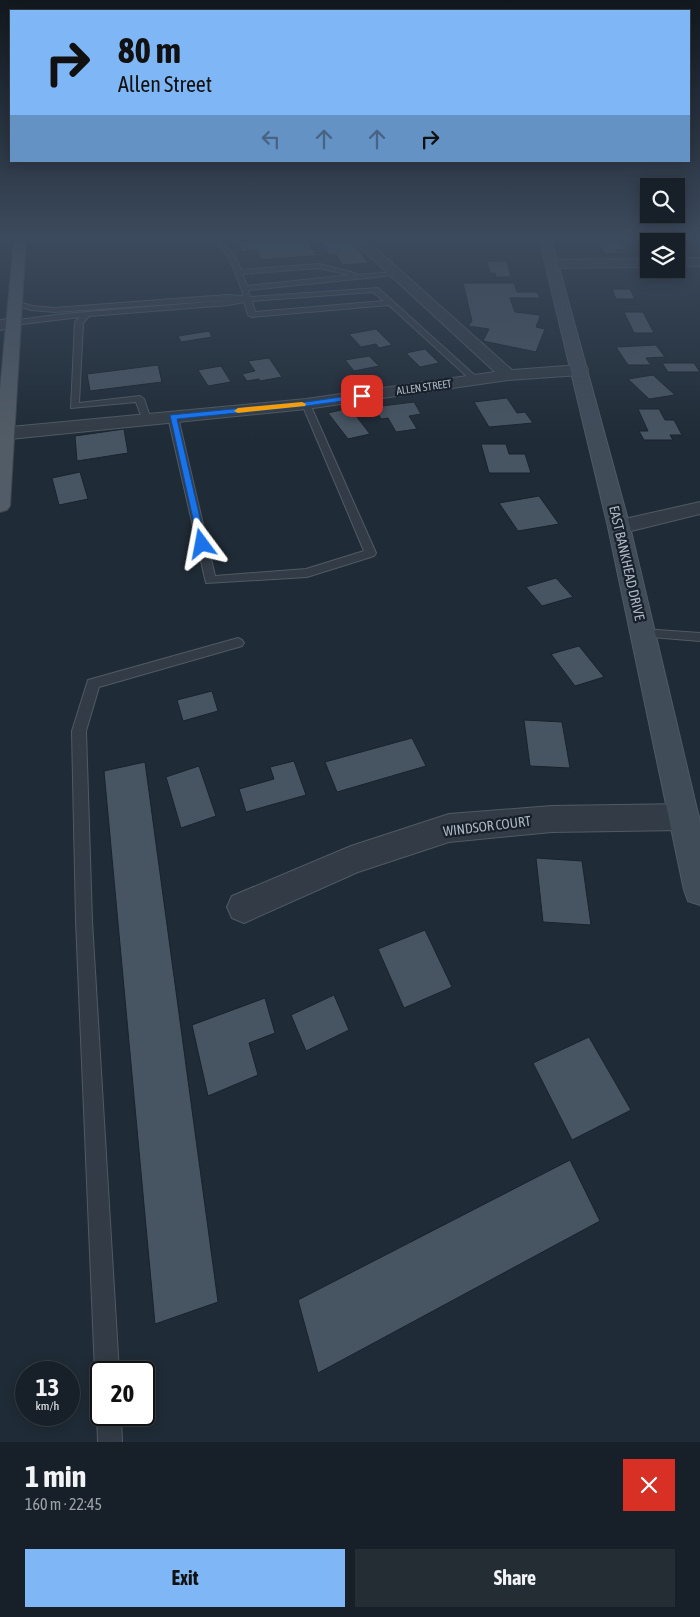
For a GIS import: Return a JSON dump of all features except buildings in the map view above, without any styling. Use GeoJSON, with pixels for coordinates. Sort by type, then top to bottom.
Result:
{"type":"FeatureCollection","features":[{"type":"Feature","properties":{"kind":"main road"},"geometry":{"type":"LineString","coordinates":[[0,496],[7,324],[15,305]]}},
{"type":"Feature","properties":{"kind":"street"},"geometry":{"type":"LineString","coordinates":[[431,305],[508,375]]}},
{"type":"Feature","properties":{"kind":"street","name":"EAST BANKHEAD DRIVE"},"geometry":{"type":"LineString","coordinates":[[564,305],[619,527],[700,890]]}},
{"type":"Feature","properties":{"kind":"street","name":"ALLEN STREET"},"geometry":{"type":"LineString","coordinates":[[3,433],[306,404],[508,375],[580,370]]}},
{"type":"Feature","properties":{"kind":"street"},"geometry":{"type":"LineString","coordinates":[[619,527],[700,508]]}},
{"type":"Feature","properties":{"kind":"street","name":"WINDSOR COURT"},"geometry":{"type":"LineString","coordinates":[[244,907],[351,860],[449,828],[552,819],[684,817]]}},
{"type":"Feature","properties":{"kind":"lane"},"geometry":{"type":"LineString","coordinates":[[24,305],[31,308],[54,310],[136,305]]}},
{"type":"Feature","properties":{"kind":"lane"},"geometry":{"type":"LineString","coordinates":[[7,324],[175,305]]}},
{"type":"Feature","properties":{"kind":"lane"},"geometry":{"type":"LineString","coordinates":[[250,305],[252,315],[364,305]]}},
{"type":"Feature","properties":{"kind":"lane"},"geometry":{"type":"LineString","coordinates":[[394,305],[476,380]]}},
{"type":"Feature","properties":{"kind":"lane"},"geometry":{"type":"LineString","coordinates":[[87,314],[79,322],[74,406],[140,399],[146,420]]}},
{"type":"Feature","properties":{"kind":"lane"},"geometry":{"type":"LineString","coordinates":[[173,417],[210,580],[307,572],[370,553],[306,404]]}},
{"type":"Feature","properties":{"kind":"lane"},"geometry":{"type":"LineString","coordinates":[[643,633],[700,637]]}},
{"type":"Feature","properties":{"kind":"lane"},"geometry":{"type":"LineString","coordinates":[[106,1361],[84,921],[79,731],[93,684],[238,643]]}},
{"type":"Feature","properties":{"kind":"lane"},"geometry":{"type":"LineString","coordinates":[[109,1426],[110,1442]]}},
{"type":"Feature","properties":{"kind":"slow traffic"},"geometry":{"type":"LineString","coordinates":[[238,411],[302,404]]}},
{"type":"Feature","properties":{"kind":"route"},"geometry":{"type":"LineString","coordinates":[[202,544],[173,417],[306,404],[362,396]]}}]}
